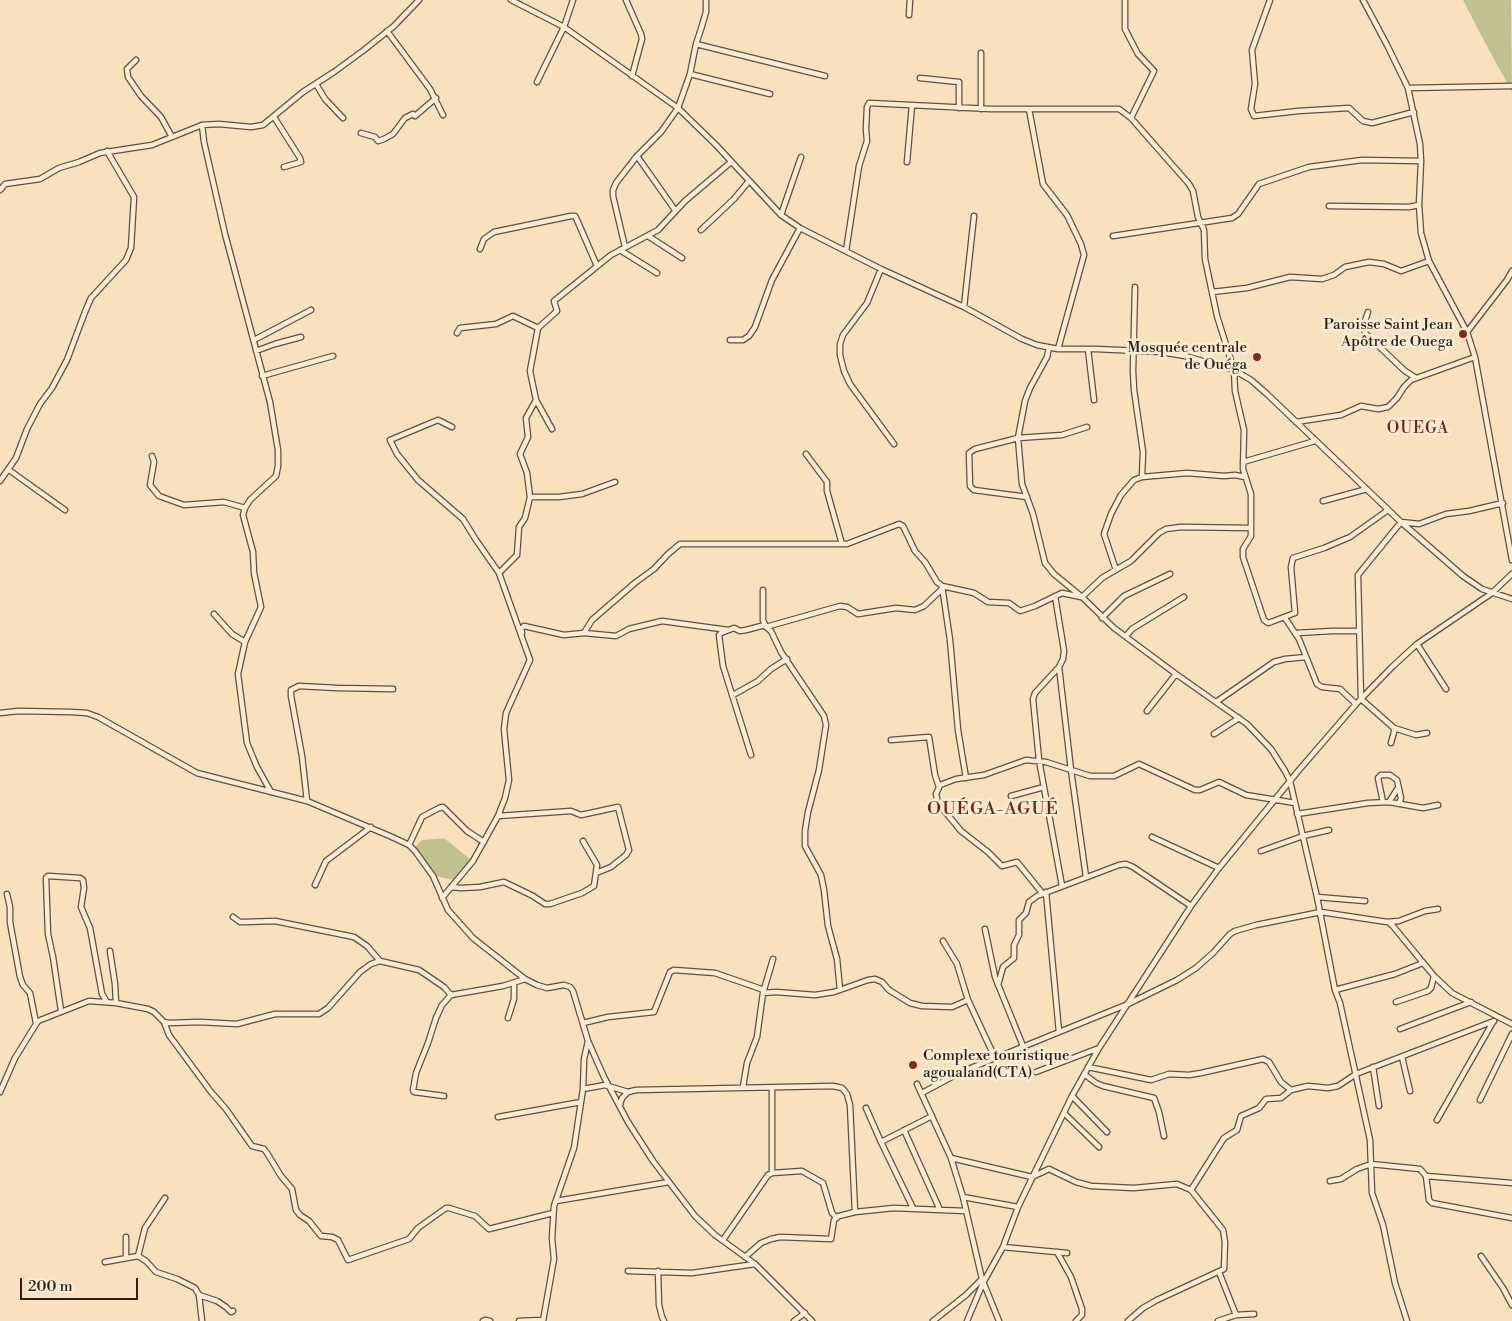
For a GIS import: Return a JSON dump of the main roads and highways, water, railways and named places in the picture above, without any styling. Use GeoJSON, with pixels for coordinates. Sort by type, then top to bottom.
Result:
{"type":"FeatureCollection","features":[{"type":"Feature","properties":{"kind":"place","name":"Paroisse Saint Jean Apôtre de Ouega"},"geometry":{"type":"Point","coordinates":[1463,334]}},
{"type":"Feature","properties":{"kind":"place","name":"Mosquée centrale de Ouéga"},"geometry":{"type":"Point","coordinates":[1257,357]}},
{"type":"Feature","properties":{"kind":"place","name":"Complexe touristique agoualand(CTA)"},"geometry":{"type":"Point","coordinates":[913,1065]}},
{"type":"Feature","properties":{"kind":"district","name":"OUEGA"},"geometry":{"type":"Point","coordinates":[1418,429]}},
{"type":"Feature","properties":{"kind":"district","name":"OUÉGA-AGUÉ"},"geometry":{"type":"Point","coordinates":[993,810]}}]}
